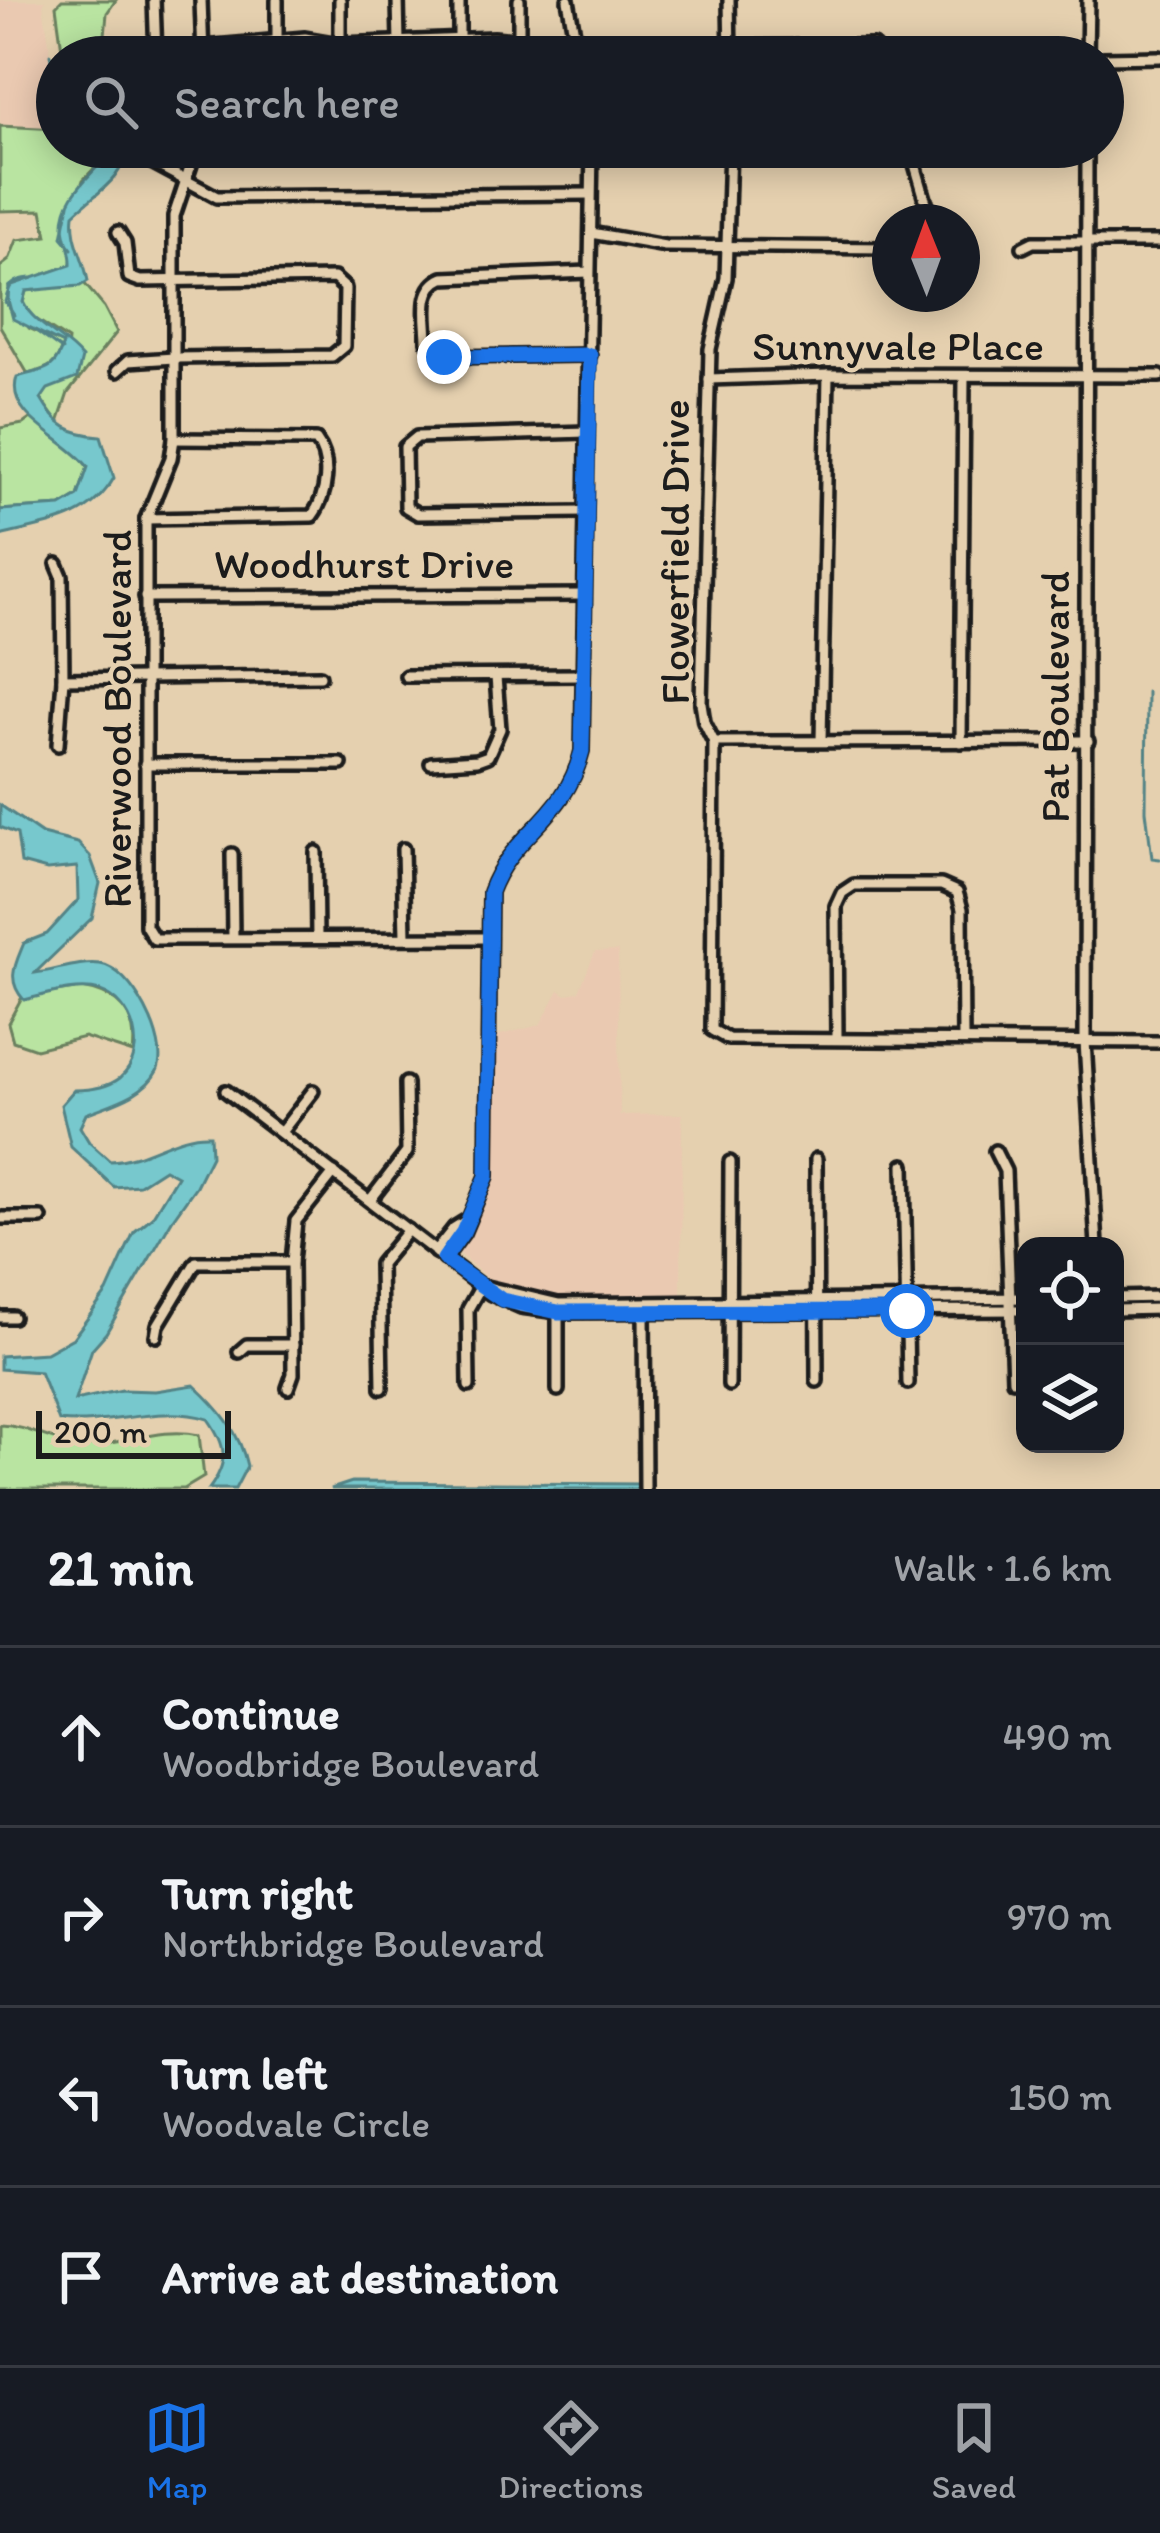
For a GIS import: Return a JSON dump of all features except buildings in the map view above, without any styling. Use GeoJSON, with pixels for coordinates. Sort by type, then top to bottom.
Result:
{"type":"FeatureCollection","features":[{"type":"Feature","properties":{"kind":"street"},"geometry":{"type":"LineString","coordinates":[[154,0],[155,36]]}},
{"type":"Feature","properties":{"kind":"street"},"geometry":{"type":"LineString","coordinates":[[201,0],[202,36]]}},
{"type":"Feature","properties":{"kind":"street"},"geometry":{"type":"LineString","coordinates":[[277,0],[277,36]]}},
{"type":"Feature","properties":{"kind":"street"},"geometry":{"type":"LineString","coordinates":[[340,0],[340,36]]}},
{"type":"Feature","properties":{"kind":"street"},"geometry":{"type":"LineString","coordinates":[[398,0],[399,36]]}},
{"type":"Feature","properties":{"kind":"street"},"geometry":{"type":"LineString","coordinates":[[459,0],[459,36]]}},
{"type":"Feature","properties":{"kind":"street"},"geometry":{"type":"LineString","coordinates":[[519,0],[519,36]]}},
{"type":"Feature","properties":{"kind":"street"},"geometry":{"type":"LineString","coordinates":[[568,0],[576,36]]}},
{"type":"Feature","properties":{"kind":"street"},"geometry":{"type":"LineString","coordinates":[[730,0],[730,36]]}},
{"type":"Feature","properties":{"kind":"street"},"geometry":{"type":"LineString","coordinates":[[1086,36],[1088,0]]}},
{"type":"Feature","properties":{"kind":"street"},"geometry":{"type":"LineString","coordinates":[[569,36],[574,33]]}},
{"type":"Feature","properties":{"kind":"street"},"geometry":{"type":"LineString","coordinates":[[1124,58],[1160,57]]}},
{"type":"Feature","properties":{"kind":"street"},"geometry":{"type":"LineString","coordinates":[[161,168],[217,197],[590,194]]}},
{"type":"Feature","properties":{"kind":"street","name":"Riverwood Boulevard"},"geometry":{"type":"LineString","coordinates":[[191,168],[174,216],[174,439],[146,518],[146,926],[154,939],[233,938]]}},
{"type":"Feature","properties":{"kind":"street"},"geometry":{"type":"LineString","coordinates":[[440,1256],[481,1196],[488,1160],[490,892],[498,871],[555,810],[577,771],[582,751],[591,168]]}},
{"type":"Feature","properties":{"kind":"street","name":"Flowerfield Drive"},"geometry":{"type":"LineString","coordinates":[[729,168],[726,278],[710,349],[701,703],[714,742],[712,1030],[728,1039],[837,1038]]}},
{"type":"Feature","properties":{"kind":"street"},"geometry":{"type":"LineString","coordinates":[[916,168],[926,204]]}},
{"type":"Feature","properties":{"kind":"street","name":"Pat Boulevard"},"geometry":{"type":"LineString","coordinates":[[1088,168],[1084,1041],[1096,1237]]}},
{"type":"Feature","properties":{"kind":"street"},"geometry":{"type":"LineString","coordinates":[[117,371],[128,362],[174,358],[332,356],[344,346],[345,288],[334,278],[140,281],[129,277],[125,243],[118,232]]}},
{"type":"Feature","properties":{"kind":"street"},"geometry":{"type":"LineString","coordinates":[[591,233],[665,246],[872,248]]}},
{"type":"Feature","properties":{"kind":"street"},"geometry":{"type":"LineString","coordinates":[[1023,247],[1033,242],[1160,242]]}},
{"type":"Feature","properties":{"kind":"street"},"geometry":{"type":"LineString","coordinates":[[589,272],[443,278],[426,292],[427,342],[444,357],[590,355]]}},
{"type":"Feature","properties":{"kind":"street"},"geometry":{"type":"LineString","coordinates":[[821,741],[828,375]]}},
{"type":"Feature","properties":{"kind":"street","name":"Sunnyvale Place"},"geometry":{"type":"LineString","coordinates":[[709,379],[1160,376]]}},
{"type":"Feature","properties":{"kind":"street"},"geometry":{"type":"LineString","coordinates":[[961,742],[964,377]]}},
{"type":"Feature","properties":{"kind":"street"},"geometry":{"type":"LineString","coordinates":[[585,512],[418,514],[406,507],[405,448],[417,437],[587,432]]}},
{"type":"Feature","properties":{"kind":"street"},"geometry":{"type":"LineString","coordinates":[[146,518],[311,516],[324,501],[325,452],[316,440],[174,439]]}},
{"type":"Feature","properties":{"kind":"street"},"geometry":{"type":"LineString","coordinates":[[57,564],[62,575],[63,679],[58,745]]}},
{"type":"Feature","properties":{"kind":"street","name":"Woodhurst Drive"},"geometry":{"type":"LineString","coordinates":[[145,597],[583,595]]}},
{"type":"Feature","properties":{"kind":"street"},"geometry":{"type":"LineString","coordinates":[[406,676],[583,675]]}},
{"type":"Feature","properties":{"kind":"street"},"geometry":{"type":"LineString","coordinates":[[63,679],[320,676]]}},
{"type":"Feature","properties":{"kind":"street"},"geometry":{"type":"LineString","coordinates":[[431,763],[488,756],[500,729],[496,677]]}},
{"type":"Feature","properties":{"kind":"street"},"geometry":{"type":"LineString","coordinates":[[714,742],[1088,741]]}},
{"type":"Feature","properties":{"kind":"street"},"geometry":{"type":"LineString","coordinates":[[145,764],[340,764]]}},
{"type":"Feature","properties":{"kind":"street"},"geometry":{"type":"LineString","coordinates":[[403,849],[405,937]]}},
{"type":"Feature","properties":{"kind":"street"},"geometry":{"type":"LineString","coordinates":[[316,852],[317,938]]}},
{"type":"Feature","properties":{"kind":"street"},"geometry":{"type":"LineString","coordinates":[[232,854],[233,938],[487,938]]}},
{"type":"Feature","properties":{"kind":"street"},"geometry":{"type":"LineString","coordinates":[[963,1039],[962,909],[956,892],[941,885],[854,885],[842,893],[836,906],[837,1038],[1160,1042]]}},
{"type":"Feature","properties":{"kind":"street"},"geometry":{"type":"LineString","coordinates":[[371,1199],[407,1152],[406,1083]]}},
{"type":"Feature","properties":{"kind":"street"},"geometry":{"type":"LineString","coordinates":[[226,1091],[440,1256],[521,1307],[558,1312],[1016,1302]]}},
{"type":"Feature","properties":{"kind":"street"},"geometry":{"type":"LineString","coordinates":[[282,1131],[313,1091]]}},
{"type":"Feature","properties":{"kind":"street"},"geometry":{"type":"LineString","coordinates":[[995,1151],[1005,1171],[1012,1380]]}},
{"type":"Feature","properties":{"kind":"street"},"geometry":{"type":"LineString","coordinates":[[816,1159],[817,1382]]}},
{"type":"Feature","properties":{"kind":"street"},"geometry":{"type":"LineString","coordinates":[[729,1385],[730,1162]]}},
{"type":"Feature","properties":{"kind":"street"},"geometry":{"type":"LineString","coordinates":[[904,1165],[908,1383]]}},
{"type":"Feature","properties":{"kind":"street"},"geometry":{"type":"LineString","coordinates":[[288,1388],[293,1374],[296,1221],[334,1173]]}},
{"type":"Feature","properties":{"kind":"street"},"geometry":{"type":"LineString","coordinates":[[0,1218],[41,1218]]}},
{"type":"Feature","properties":{"kind":"street"},"geometry":{"type":"LineString","coordinates":[[382,1388],[380,1264],[408,1230]]}},
{"type":"Feature","properties":{"kind":"street"},"geometry":{"type":"LineString","coordinates":[[156,1336],[196,1262],[292,1262]]}},
{"type":"Feature","properties":{"kind":"street"},"geometry":{"type":"LineString","coordinates":[[481,1286],[558,1304],[644,1307]]}},
{"type":"Feature","properties":{"kind":"street"},"geometry":{"type":"LineString","coordinates":[[469,1386],[468,1309],[481,1286]]}},
{"type":"Feature","properties":{"kind":"street"},"geometry":{"type":"LineString","coordinates":[[1124,1298],[1160,1297]]}},
{"type":"Feature","properties":{"kind":"street"},"geometry":{"type":"LineString","coordinates":[[1011,1304],[1016,1306]]}},
{"type":"Feature","properties":{"kind":"street"},"geometry":{"type":"LineString","coordinates":[[644,1307],[645,1484]]}},
{"type":"Feature","properties":{"kind":"street"},"geometry":{"type":"LineString","coordinates":[[1124,1310],[1160,1309]]}},
{"type":"Feature","properties":{"kind":"street"},"geometry":{"type":"LineString","coordinates":[[558,1312],[559,1390]]}},
{"type":"Feature","properties":{"kind":"street"},"geometry":{"type":"LineString","coordinates":[[0,1317],[13,1317]]}},
{"type":"Feature","properties":{"kind":"street"},"geometry":{"type":"LineString","coordinates":[[239,1352],[247,1346],[293,1345]]}},
{"type":"Feature","properties":{"kind":"shaded area"},"geometry":{"type":"Polygon","coordinates":[[[0,0],[45,0],[48,36],[36,36],[36,128],[0,126],[0,0]]]}},
{"type":"Feature","properties":{"kind":"shaded area"},"geometry":{"type":"Polygon","coordinates":[[[618,951],[620,1115],[682,1114],[681,1296],[538,1295],[487,1278],[459,1253],[496,1172],[492,1037],[540,1025],[559,990],[566,995],[579,991],[595,952],[618,951]]]}},
{"type":"Feature","properties":{"kind":"green space"},"geometry":{"type":"Polygon","coordinates":[[[62,0],[116,0],[107,13],[105,36],[60,36],[56,6],[62,0]]]}},
{"type":"Feature","properties":{"kind":"green space"},"geometry":{"type":"Polygon","coordinates":[[[0,126],[36,128],[36,168],[95,168],[83,180],[65,237],[72,249],[71,265],[9,287],[29,328],[63,344],[51,365],[28,374],[0,326],[0,267],[9,260],[17,240],[47,236],[42,210],[0,211],[0,126]]]}},
{"type":"Feature","properties":{"kind":"green space"},"geometry":{"type":"Polygon","coordinates":[[[84,283],[117,332],[68,393],[58,423],[41,399],[47,389],[64,380],[68,340],[28,314],[23,303],[26,291],[84,283]]]}},
{"type":"Feature","properties":{"kind":"green space"},"geometry":{"type":"Polygon","coordinates":[[[31,418],[70,446],[88,467],[78,496],[61,506],[0,510],[0,428],[31,418]]]}},
{"type":"Feature","properties":{"kind":"green space"},"geometry":{"type":"Polygon","coordinates":[[[82,988],[106,995],[123,1008],[132,1028],[133,1053],[84,1037],[36,1049],[13,1041],[8,1023],[22,997],[82,988]]]}},
{"type":"Feature","properties":{"kind":"green space"},"geometry":{"type":"Polygon","coordinates":[[[0,1425],[90,1445],[167,1433],[199,1435],[204,1477],[184,1489],[0,1489],[0,1425]]]}},
{"type":"Feature","properties":{"kind":"water"},"geometry":{"type":"Polygon","coordinates":[[[96,168],[121,168],[74,214],[88,281],[80,286],[26,291],[23,302],[34,318],[82,358],[77,378],[48,389],[41,399],[65,427],[101,436],[114,478],[78,513],[0,536],[0,510],[61,506],[78,496],[88,467],[20,404],[17,377],[52,365],[63,344],[13,319],[8,300],[9,286],[71,265],[65,215],[73,195],[96,168]]]}},
{"type":"Feature","properties":{"kind":"water"},"geometry":{"type":"Polygon","coordinates":[[[0,805],[42,834],[78,843],[90,856],[100,883],[92,918],[35,973],[84,964],[112,968],[145,1008],[158,1043],[157,1071],[144,1087],[86,1114],[80,1127],[89,1142],[110,1161],[210,1135],[211,1156],[196,1186],[92,1349],[75,1400],[122,1390],[194,1385],[220,1412],[239,1442],[247,1466],[235,1489],[209,1489],[223,1454],[208,1419],[171,1414],[59,1421],[40,1372],[0,1369],[0,1356],[46,1353],[73,1338],[107,1292],[134,1232],[152,1217],[177,1176],[164,1169],[139,1185],[114,1187],[71,1147],[61,1105],[74,1090],[98,1088],[120,1078],[134,1055],[134,1029],[122,1006],[100,991],[72,989],[24,1000],[18,993],[14,972],[24,943],[47,934],[78,900],[77,867],[47,870],[21,863],[17,834],[0,827],[0,805]]]}},
{"type":"Feature","properties":{"kind":"water"},"geometry":{"type":"Polygon","coordinates":[[[352,1482],[642,1484],[642,1489],[331,1489],[352,1482]]]}},
{"type":"Feature","properties":{"kind":"waterway"},"geometry":{"type":"LineString","coordinates":[[69,204],[62,237],[72,249]]}},
{"type":"Feature","properties":{"kind":"waterway"},"geometry":{"type":"LineString","coordinates":[[14,315],[5,302],[8,291],[16,282],[31,278]]}},
{"type":"Feature","properties":{"kind":"waterway"},"geometry":{"type":"LineString","coordinates":[[36,331],[62,350]]}},
{"type":"Feature","properties":{"kind":"waterway"},"geometry":{"type":"LineString","coordinates":[[1147,692],[1146,811],[1152,858],[1160,859]]}},
{"type":"Feature","properties":{"kind":"route"},"geometry":{"type":"LineString","coordinates":[[444,357],[590,355],[582,751],[569,789],[498,871],[490,892],[487,1176],[463,1232],[444,1259],[502,1300],[558,1312],[907,1311]]}}]}
